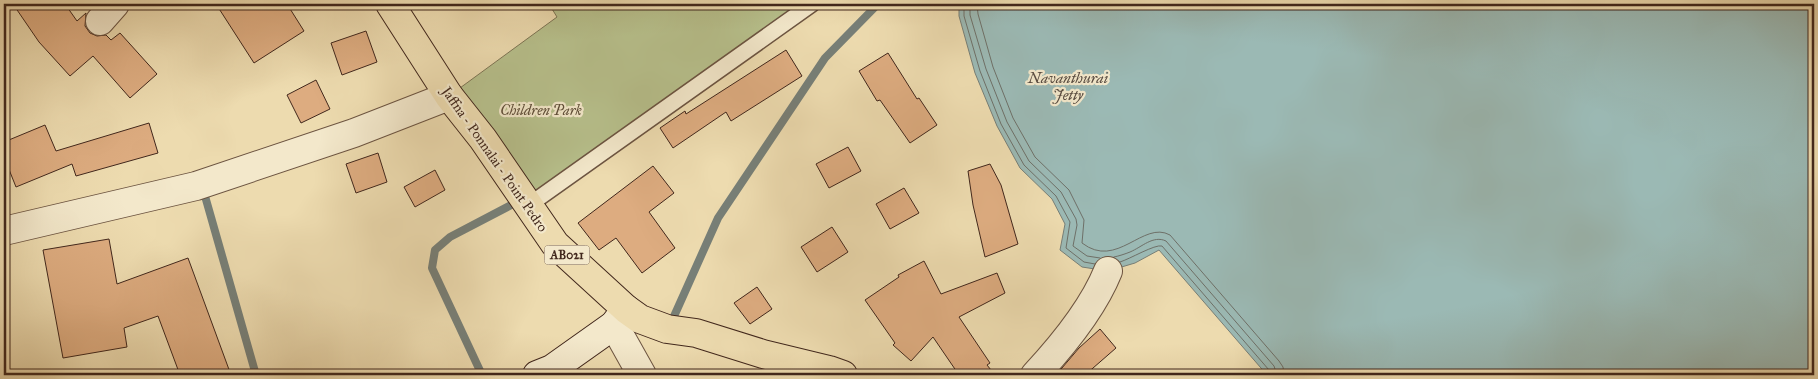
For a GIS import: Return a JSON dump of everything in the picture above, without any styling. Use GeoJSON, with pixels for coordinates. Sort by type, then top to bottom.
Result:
{"type":"FeatureCollection","features":[{"type":"Feature","properties":{"kind":"main road","name":"Jaffna - Ponnalai - Point Pedro"},"geometry":{"type":"LineString","coordinates":[[390,4],[449,96],[483,140],[556,244],[620,317],[640,319],[667,329],[696,333],[763,354],[842,375]]}},
{"type":"Feature","properties":{"kind":"street"},"geometry":{"type":"LineString","coordinates":[[4,231],[196,186],[354,133],[449,96]]}},
{"type":"Feature","properties":{"kind":"street"},"geometry":{"type":"LineString","coordinates":[[1035,375],[1055,354],[1100,290],[1108,271]]}},
{"type":"Feature","properties":{"kind":"street"},"geometry":{"type":"LineString","coordinates":[[537,375],[552,369],[620,317],[642,375]]}},
{"type":"Feature","properties":{"kind":"lane"},"geometry":{"type":"LineString","coordinates":[[529,205],[812,4]]}},
{"type":"Feature","properties":{"kind":"green space","name":"Children Park"},"geometry":{"type":"Polygon","coordinates":[[[549,4],[812,4],[529,205],[449,96],[557,17],[549,4]]]}},
{"type":"Feature","properties":{"kind":"water","name":"Navanthurai Jetty"},"geometry":{"type":"Polygon","coordinates":[[[959,4],[1814,4],[1814,375],[1267,375],[1159,250],[1135,263],[1108,271],[1082,267],[1060,250],[1065,224],[1052,199],[1020,168],[997,126],[975,73],[959,16],[959,4]]]}},
{"type":"Feature","properties":{"kind":"building"},"geometry":{"type":"Polygon","coordinates":[[[13,4],[65,4],[77,21],[86,13],[85,26],[90,33],[97,36],[106,35],[111,40],[120,33],[157,74],[130,98],[93,56],[70,76],[39,42],[13,4]]]}},
{"type":"Feature","properties":{"kind":"building"},"geometry":{"type":"Polygon","coordinates":[[[216,4],[287,4],[304,31],[254,63],[216,4]]]}},
{"type":"Feature","properties":{"kind":"building"},"geometry":{"type":"Polygon","coordinates":[[[366,31],[377,62],[342,75],[331,43],[366,31]]]}},
{"type":"Feature","properties":{"kind":"building"},"geometry":{"type":"Polygon","coordinates":[[[786,50],[802,76],[731,121],[726,112],[673,148],[660,128],[685,111],[686,114],[786,50]]]}},
{"type":"Feature","properties":{"kind":"building"},"geometry":{"type":"Polygon","coordinates":[[[888,53],[917,99],[919,98],[937,125],[910,143],[880,100],[877,101],[859,71],[888,53]]]}},
{"type":"Feature","properties":{"kind":"building"},"geometry":{"type":"Polygon","coordinates":[[[316,80],[330,109],[301,123],[287,95],[316,80]]]}},
{"type":"Feature","properties":{"kind":"building"},"geometry":{"type":"Polygon","coordinates":[[[149,123],[158,153],[76,176],[72,164],[16,187],[4,157],[4,142],[45,125],[56,151],[149,123]]]}},
{"type":"Feature","properties":{"kind":"building"},"geometry":{"type":"Polygon","coordinates":[[[848,147],[861,171],[829,188],[816,164],[848,147]]]}},
{"type":"Feature","properties":{"kind":"building"},"geometry":{"type":"Polygon","coordinates":[[[378,153],[387,182],[356,193],[346,164],[378,153]]]}},
{"type":"Feature","properties":{"kind":"building"},"geometry":{"type":"Polygon","coordinates":[[[990,164],[1001,185],[1018,244],[985,257],[973,205],[968,171],[990,164]]]}},
{"type":"Feature","properties":{"kind":"building"},"geometry":{"type":"Polygon","coordinates":[[[653,166],[674,193],[649,212],[675,248],[642,273],[616,238],[599,250],[578,223],[653,166]]]}},
{"type":"Feature","properties":{"kind":"building"},"geometry":{"type":"Polygon","coordinates":[[[435,170],[445,190],[415,207],[404,187],[435,170]]]}},
{"type":"Feature","properties":{"kind":"building"},"geometry":{"type":"Polygon","coordinates":[[[904,188],[919,213],[890,229],[876,204],[904,188]]]}},
{"type":"Feature","properties":{"kind":"building"},"geometry":{"type":"Polygon","coordinates":[[[832,227],[848,252],[817,272],[801,247],[832,227]]]}},
{"type":"Feature","properties":{"kind":"building"},"geometry":{"type":"Polygon","coordinates":[[[109,239],[117,284],[188,258],[231,375],[180,375],[158,316],[124,328],[127,347],[63,358],[43,250],[109,239]]]}},
{"type":"Feature","properties":{"kind":"building"},"geometry":{"type":"Polygon","coordinates":[[[924,261],[941,294],[997,273],[1005,293],[959,317],[990,363],[987,365],[995,375],[959,375],[933,337],[911,361],[893,345],[895,343],[865,300],[899,277],[898,275],[924,261]]]}},
{"type":"Feature","properties":{"kind":"building"},"geometry":{"type":"Polygon","coordinates":[[[757,287],[772,309],[750,324],[734,303],[757,287]]]}},
{"type":"Feature","properties":{"kind":"building"},"geometry":{"type":"Polygon","coordinates":[[[1100,329],[1116,348],[1085,375],[1056,375],[1079,348],[1100,329]]]}},
{"type":"Feature","properties":{"kind":"waterway"},"geometry":{"type":"LineString","coordinates":[[671,323],[718,218],[825,58],[878,4]]}},
{"type":"Feature","properties":{"kind":"waterway"},"geometry":{"type":"LineString","coordinates":[[203,189],[256,375]]}},
{"type":"Feature","properties":{"kind":"waterway"},"geometry":{"type":"LineString","coordinates":[[482,375],[432,268],[435,250],[450,237],[515,203]]}}]}
